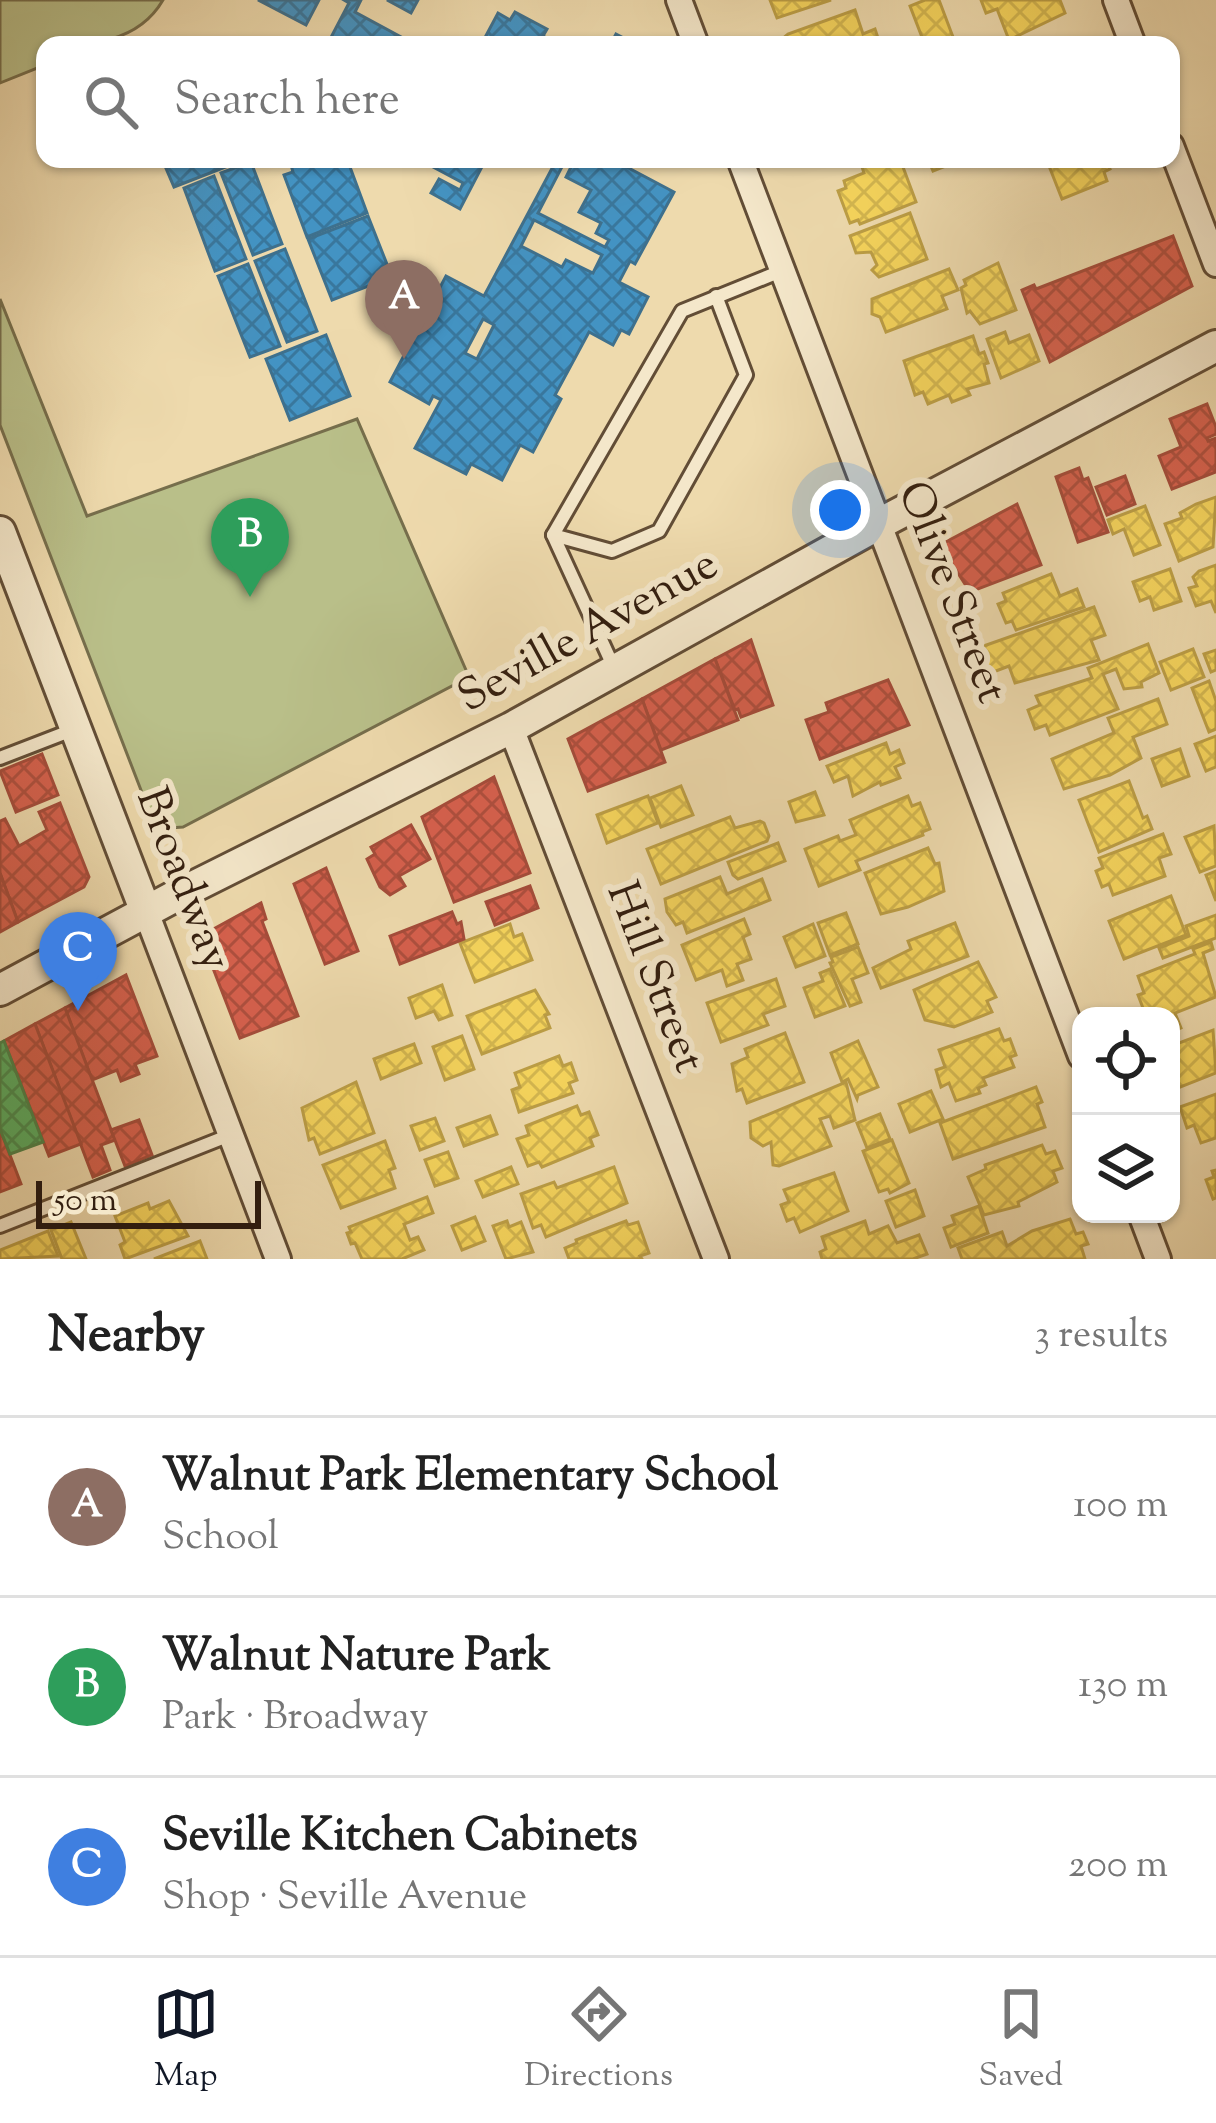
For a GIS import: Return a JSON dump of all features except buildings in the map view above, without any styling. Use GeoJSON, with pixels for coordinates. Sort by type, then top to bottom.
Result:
{"type":"FeatureCollection","features":[{"type":"Feature","properties":{"kind":"street"},"geometry":{"type":"LineString","coordinates":[[679,0],[693,36]]}},
{"type":"Feature","properties":{"kind":"street"},"geometry":{"type":"LineString","coordinates":[[1116,0],[1130,36]]}},
{"type":"Feature","properties":{"kind":"street","name":"Olive Street"},"geometry":{"type":"LineString","coordinates":[[743,168],[1072,1032]]}},
{"type":"Feature","properties":{"kind":"street"},"geometry":{"type":"LineString","coordinates":[[1179,168],[1216,264]]}},
{"type":"Feature","properties":{"kind":"street","name":"Seville Avenue"},"geometry":{"type":"LineString","coordinates":[[0,990],[512,728],[879,524],[1216,346]]}},
{"type":"Feature","properties":{"kind":"street","name":"Broadway"},"geometry":{"type":"LineString","coordinates":[[0,532],[278,1259]]}},
{"type":"Feature","properties":{"kind":"street","name":"Hill Street"},"geometry":{"type":"LineString","coordinates":[[512,728],[716,1259]]}},
{"type":"Feature","properties":{"kind":"street"},"geometry":{"type":"LineString","coordinates":[[1144,1223],[1158,1259]]}},
{"type":"Feature","properties":{"kind":"lane"},"geometry":{"type":"LineString","coordinates":[[553,535],[682,311],[782,270]]}},
{"type":"Feature","properties":{"kind":"lane"},"geometry":{"type":"LineString","coordinates":[[553,535],[612,551],[659,531],[746,375],[716,296]]}},
{"type":"Feature","properties":{"kind":"lane"},"geometry":{"type":"LineString","coordinates":[[553,535],[615,670]]}},
{"type":"Feature","properties":{"kind":"lane"},"geometry":{"type":"LineString","coordinates":[[0,758],[76,729]]}},
{"type":"Feature","properties":{"kind":"lane"},"geometry":{"type":"LineString","coordinates":[[0,1226],[231,1134]]}},
{"type":"Feature","properties":{"kind":"green space"},"geometry":{"type":"Polygon","coordinates":[[[0,0],[163,0],[140,25],[120,36],[36,36],[36,69],[0,83],[0,0]]]}},
{"type":"Feature","properties":{"kind":"green space"},"geometry":{"type":"Polygon","coordinates":[[[0,299],[87,516],[357,419],[469,677],[183,827],[156,829],[0,425],[0,299]]]}},
{"type":"Feature","properties":{"kind":"place","name":"Walnut Park Elementary School"},"geometry":{"type":"Point","coordinates":[404,359]}},
{"type":"Feature","properties":{"kind":"place","name":"Walnut Nature Park"},"geometry":{"type":"Point","coordinates":[250,597]}},
{"type":"Feature","properties":{"kind":"place","name":"Seville Kitchen Cabinets"},"geometry":{"type":"Point","coordinates":[78,1011]}}]}
